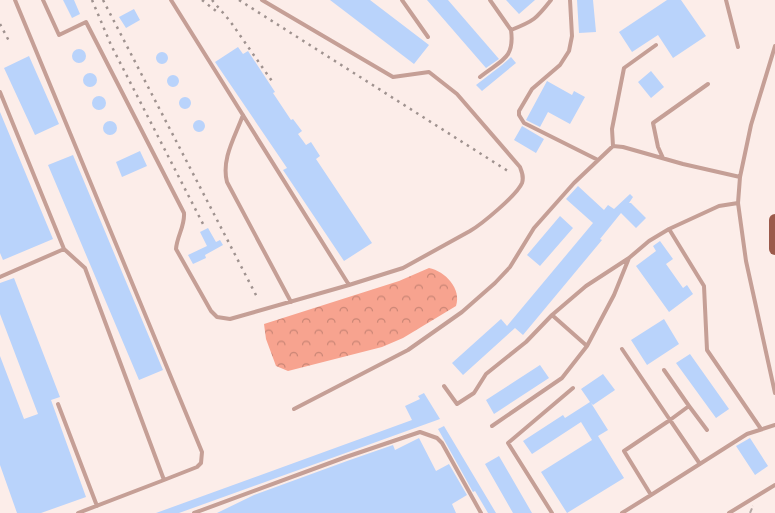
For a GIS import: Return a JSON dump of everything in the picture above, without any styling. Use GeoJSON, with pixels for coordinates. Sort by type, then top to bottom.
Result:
{"type":"FeatureCollection","features":[{"type":"Feature","properties":{"kind":"main road"},"geometry":{"type":"LineString","coordinates":[[775,220],[775,249]]}},
{"type":"Feature","properties":{"kind":"lane"},"geometry":{"type":"LineString","coordinates":[[15,0],[170,370],[202,452],[201,463],[197,467],[78,513]]}},
{"type":"Feature","properties":{"kind":"lane"},"geometry":{"type":"LineString","coordinates":[[43,0],[59,35],[86,22],[184,213],[185,222],[176,242],[176,249],[211,312],[217,317],[230,319],[403,268],[478,226],[511,197],[521,185],[522,172],[457,94],[429,72],[393,77],[262,0]]}},
{"type":"Feature","properties":{"kind":"lane"},"geometry":{"type":"LineString","coordinates":[[171,0],[349,285]]}},
{"type":"Feature","properties":{"kind":"lane"},"geometry":{"type":"LineString","coordinates":[[402,0],[428,37]]}},
{"type":"Feature","properties":{"kind":"lane"},"geometry":{"type":"LineString","coordinates":[[480,76],[510,54],[513,44],[511,30],[490,0]]}},
{"type":"Feature","properties":{"kind":"lane"},"geometry":{"type":"LineString","coordinates":[[511,30],[537,18],[551,0]]}},
{"type":"Feature","properties":{"kind":"lane"},"geometry":{"type":"LineString","coordinates":[[570,0],[572,36],[569,51],[560,65],[532,89],[519,115],[524,123],[598,160]]}},
{"type":"Feature","properties":{"kind":"lane"},"geometry":{"type":"LineString","coordinates":[[726,0],[738,47]]}},
{"type":"Feature","properties":{"kind":"lane"},"geometry":{"type":"LineString","coordinates":[[613,146],[612,129],[624,68],[656,45]]}},
{"type":"Feature","properties":{"kind":"lane"},"geometry":{"type":"LineString","coordinates":[[775,46],[751,125],[740,177],[738,204],[746,261],[775,393]]}},
{"type":"Feature","properties":{"kind":"lane"},"geometry":{"type":"LineString","coordinates":[[663,158],[658,146],[653,123],[708,84]]}},
{"type":"Feature","properties":{"kind":"lane"},"geometry":{"type":"LineString","coordinates":[[0,92],[64,249],[85,268],[164,480]]}},
{"type":"Feature","properties":{"kind":"lane"},"geometry":{"type":"LineString","coordinates":[[243,115],[226,160],[224,173],[291,302]]}},
{"type":"Feature","properties":{"kind":"lane"},"geometry":{"type":"LineString","coordinates":[[294,409],[408,350],[462,312],[495,283],[505,272],[534,228],[574,183],[613,146],[623,146],[740,177]]}},
{"type":"Feature","properties":{"kind":"lane"},"geometry":{"type":"LineString","coordinates":[[444,386],[457,404],[474,393],[486,374],[526,342],[586,286],[629,258],[657,236],[719,206],[738,204]]}},
{"type":"Feature","properties":{"kind":"lane"},"geometry":{"type":"LineString","coordinates":[[670,229],[704,286],[707,350],[761,429]]}},
{"type":"Feature","properties":{"kind":"lane"},"geometry":{"type":"LineString","coordinates":[[0,277],[64,249]]}},
{"type":"Feature","properties":{"kind":"lane"},"geometry":{"type":"LineString","coordinates":[[492,426],[562,378],[587,346],[614,295],[629,258]]}},
{"type":"Feature","properties":{"kind":"lane"},"geometry":{"type":"LineString","coordinates":[[552,316],[587,346]]}},
{"type":"Feature","properties":{"kind":"lane"},"geometry":{"type":"LineString","coordinates":[[622,348],[700,464]]}},
{"type":"Feature","properties":{"kind":"lane"},"geometry":{"type":"LineString","coordinates":[[664,370],[707,430]]}},
{"type":"Feature","properties":{"kind":"lane"},"geometry":{"type":"LineString","coordinates":[[552,513],[508,443],[573,388]]}},
{"type":"Feature","properties":{"kind":"lane"},"geometry":{"type":"LineString","coordinates":[[58,404],[97,506]]}},
{"type":"Feature","properties":{"kind":"lane"},"geometry":{"type":"LineString","coordinates":[[651,494],[624,451],[690,406]]}},
{"type":"Feature","properties":{"kind":"lane"},"geometry":{"type":"LineString","coordinates":[[622,513],[746,434],[775,425]]}},
{"type":"Feature","properties":{"kind":"lane"},"geometry":{"type":"LineString","coordinates":[[194,513],[420,432],[437,438],[442,443],[481,513]]}},
{"type":"Feature","properties":{"kind":"lane"},"geometry":{"type":"LineString","coordinates":[[729,513],[775,485]]}},
{"type":"Feature","properties":{"kind":"green space"},"geometry":{"type":"Polygon","coordinates":[[[429,268],[441,273],[451,282],[457,293],[456,306],[403,338],[382,347],[288,371],[276,366],[266,339],[264,324],[399,281],[429,268]]]}},
{"type":"Feature","properties":{"kind":"building"},"geometry":{"type":"Polygon","coordinates":[[[63,0],[74,0],[80,14],[72,18],[63,0]]]}},
{"type":"Feature","properties":{"kind":"building"},"geometry":{"type":"Polygon","coordinates":[[[330,0],[370,0],[429,45],[414,64],[330,0]]]}},
{"type":"Feature","properties":{"kind":"building"},"geometry":{"type":"Polygon","coordinates":[[[427,0],[448,0],[499,59],[486,68],[427,0]]]}},
{"type":"Feature","properties":{"kind":"building"},"geometry":{"type":"Polygon","coordinates":[[[506,0],[535,0],[519,14],[506,0]]]}},
{"type":"Feature","properties":{"kind":"building"},"geometry":{"type":"Polygon","coordinates":[[[577,0],[593,0],[596,32],[579,33],[577,0]]]}},
{"type":"Feature","properties":{"kind":"building"},"geometry":{"type":"Polygon","coordinates":[[[667,0],[681,0],[706,36],[673,58],[658,35],[632,52],[619,32],[667,0]]]}},
{"type":"Feature","properties":{"kind":"building"},"geometry":{"type":"Polygon","coordinates":[[[134,9],[140,20],[126,28],[119,17],[134,9]]]}},
{"type":"Feature","properties":{"kind":"building"},"geometry":{"type":"Polygon","coordinates":[[[238,47],[243,54],[248,51],[291,120],[293,119],[302,131],[298,134],[306,145],[311,142],[320,156],[316,159],[372,243],[344,261],[283,170],[287,168],[215,62],[238,47]]]}},
{"type":"Feature","properties":{"kind":"building"},"geometry":{"type":"Polygon","coordinates":[[[76,49],[82,49],[86,56],[82,63],[76,63],[72,59],[72,53],[76,49]]]}},
{"type":"Feature","properties":{"kind":"building"},"geometry":{"type":"Polygon","coordinates":[[[160,52],[164,52],[168,58],[164,64],[160,64],[156,60],[156,56],[160,52]]]}},
{"type":"Feature","properties":{"kind":"building"},"geometry":{"type":"Polygon","coordinates":[[[29,56],[59,124],[35,135],[4,68],[29,56]]]}},
{"type":"Feature","properties":{"kind":"building"},"geometry":{"type":"Polygon","coordinates":[[[511,57],[516,63],[482,91],[476,85],[502,65],[511,57]]]}},
{"type":"Feature","properties":{"kind":"building"},"geometry":{"type":"Polygon","coordinates":[[[651,71],[664,87],[651,98],[638,82],[651,71]]]}},
{"type":"Feature","properties":{"kind":"building"},"geometry":{"type":"Polygon","coordinates":[[[87,73],[93,73],[97,80],[93,87],[87,87],[83,83],[83,77],[87,73]]]}},
{"type":"Feature","properties":{"kind":"building"},"geometry":{"type":"Polygon","coordinates":[[[171,75],[175,75],[179,81],[175,87],[171,87],[167,83],[167,79],[171,75]]]}},
{"type":"Feature","properties":{"kind":"building"},"geometry":{"type":"Polygon","coordinates":[[[547,81],[572,95],[574,91],[585,97],[570,124],[548,112],[540,127],[526,120],[547,81]]]}},
{"type":"Feature","properties":{"kind":"building"},"geometry":{"type":"Polygon","coordinates":[[[96,96],[102,96],[106,103],[102,110],[96,110],[92,106],[92,100],[96,96]]]}},
{"type":"Feature","properties":{"kind":"building"},"geometry":{"type":"Polygon","coordinates":[[[183,97],[187,97],[191,103],[187,109],[183,109],[179,105],[179,101],[183,97]]]}},
{"type":"Feature","properties":{"kind":"building"},"geometry":{"type":"Polygon","coordinates":[[[0,112],[53,239],[3,260],[0,253],[0,112]]]}},
{"type":"Feature","properties":{"kind":"building"},"geometry":{"type":"Polygon","coordinates":[[[197,120],[201,120],[205,126],[201,132],[197,132],[193,128],[193,124],[197,120]]]}},
{"type":"Feature","properties":{"kind":"building"},"geometry":{"type":"Polygon","coordinates":[[[107,121],[113,121],[117,128],[113,135],[107,135],[103,131],[103,125],[107,121]]]}},
{"type":"Feature","properties":{"kind":"building"},"geometry":{"type":"Polygon","coordinates":[[[522,126],[544,139],[536,153],[514,140],[522,126]]]}},
{"type":"Feature","properties":{"kind":"building"},"geometry":{"type":"Polygon","coordinates":[[[140,151],[147,166],[122,177],[116,162],[140,151]]]}},
{"type":"Feature","properties":{"kind":"building"},"geometry":{"type":"Polygon","coordinates":[[[73,155],[163,370],[139,380],[48,165],[73,155]]]}},
{"type":"Feature","properties":{"kind":"building"},"geometry":{"type":"Polygon","coordinates":[[[578,186],[604,210],[608,205],[614,209],[630,194],[633,197],[629,203],[646,218],[636,228],[621,213],[600,239],[602,240],[523,335],[515,328],[463,375],[452,363],[501,319],[507,326],[593,223],[566,199],[578,186]]]}},
{"type":"Feature","properties":{"kind":"building"},"geometry":{"type":"Polygon","coordinates":[[[560,216],[573,228],[540,266],[527,255],[560,216]]]}},
{"type":"Feature","properties":{"kind":"building"},"geometry":{"type":"Polygon","coordinates":[[[208,228],[216,242],[220,240],[223,245],[205,255],[206,258],[193,264],[188,255],[207,246],[200,232],[208,228]]]}},
{"type":"Feature","properties":{"kind":"building"},"geometry":{"type":"Polygon","coordinates":[[[660,241],[673,259],[666,264],[683,288],[687,285],[693,294],[669,312],[636,266],[656,251],[653,246],[660,241]]]}},
{"type":"Feature","properties":{"kind":"building"},"geometry":{"type":"Polygon","coordinates":[[[14,278],[60,397],[51,400],[86,497],[41,513],[17,513],[0,465],[0,356],[24,419],[38,414],[0,314],[0,283],[14,278]]]}},
{"type":"Feature","properties":{"kind":"building"},"geometry":{"type":"Polygon","coordinates":[[[664,319],[679,344],[647,365],[631,340],[664,319]]]}},
{"type":"Feature","properties":{"kind":"building"},"geometry":{"type":"Polygon","coordinates":[[[690,354],[729,409],[716,418],[676,363],[690,354]]]}},
{"type":"Feature","properties":{"kind":"building"},"geometry":{"type":"Polygon","coordinates":[[[540,365],[549,378],[494,414],[486,400],[540,365]]]}},
{"type":"Feature","properties":{"kind":"building"},"geometry":{"type":"Polygon","coordinates":[[[603,374],[615,390],[593,405],[591,403],[608,430],[598,436],[624,478],[567,513],[541,472],[592,440],[581,422],[532,454],[523,441],[563,415],[565,418],[590,402],[581,389],[603,374]]]}},
{"type":"Feature","properties":{"kind":"building"},"geometry":{"type":"Polygon","coordinates":[[[424,393],[440,419],[179,513],[156,513],[412,420],[405,406],[420,399],[418,396],[424,393]]]}},
{"type":"Feature","properties":{"kind":"building"},"geometry":{"type":"Polygon","coordinates":[[[444,426],[496,513],[488,513],[475,491],[473,492],[438,429],[444,426]]]}},
{"type":"Feature","properties":{"kind":"building"},"geometry":{"type":"Polygon","coordinates":[[[419,438],[436,471],[449,464],[467,495],[452,504],[456,513],[217,513],[254,495],[393,445],[395,450],[419,438]]]}},
{"type":"Feature","properties":{"kind":"building"},"geometry":{"type":"Polygon","coordinates":[[[750,438],[768,466],[755,475],[736,446],[750,438]]]}},
{"type":"Feature","properties":{"kind":"building"},"geometry":{"type":"Polygon","coordinates":[[[499,456],[532,513],[513,513],[485,464],[499,456]]]}},
{"type":"Feature","properties":{"kind":"railway"},"geometry":{"type":"LineString","coordinates":[[92,0],[111,45],[203,224]]}},
{"type":"Feature","properties":{"kind":"railway"},"geometry":{"type":"LineString","coordinates":[[103,0],[257,297]]}},
{"type":"Feature","properties":{"kind":"railway"},"geometry":{"type":"LineString","coordinates":[[202,0],[216,11]]}},
{"type":"Feature","properties":{"kind":"railway"},"geometry":{"type":"LineString","coordinates":[[212,0],[230,21],[274,84]]}},
{"type":"Feature","properties":{"kind":"railway"},"geometry":{"type":"LineString","coordinates":[[239,0],[511,173]]}},
{"type":"Feature","properties":{"kind":"railway"},"geometry":{"type":"LineString","coordinates":[[0,24],[9,41]]}}]}
